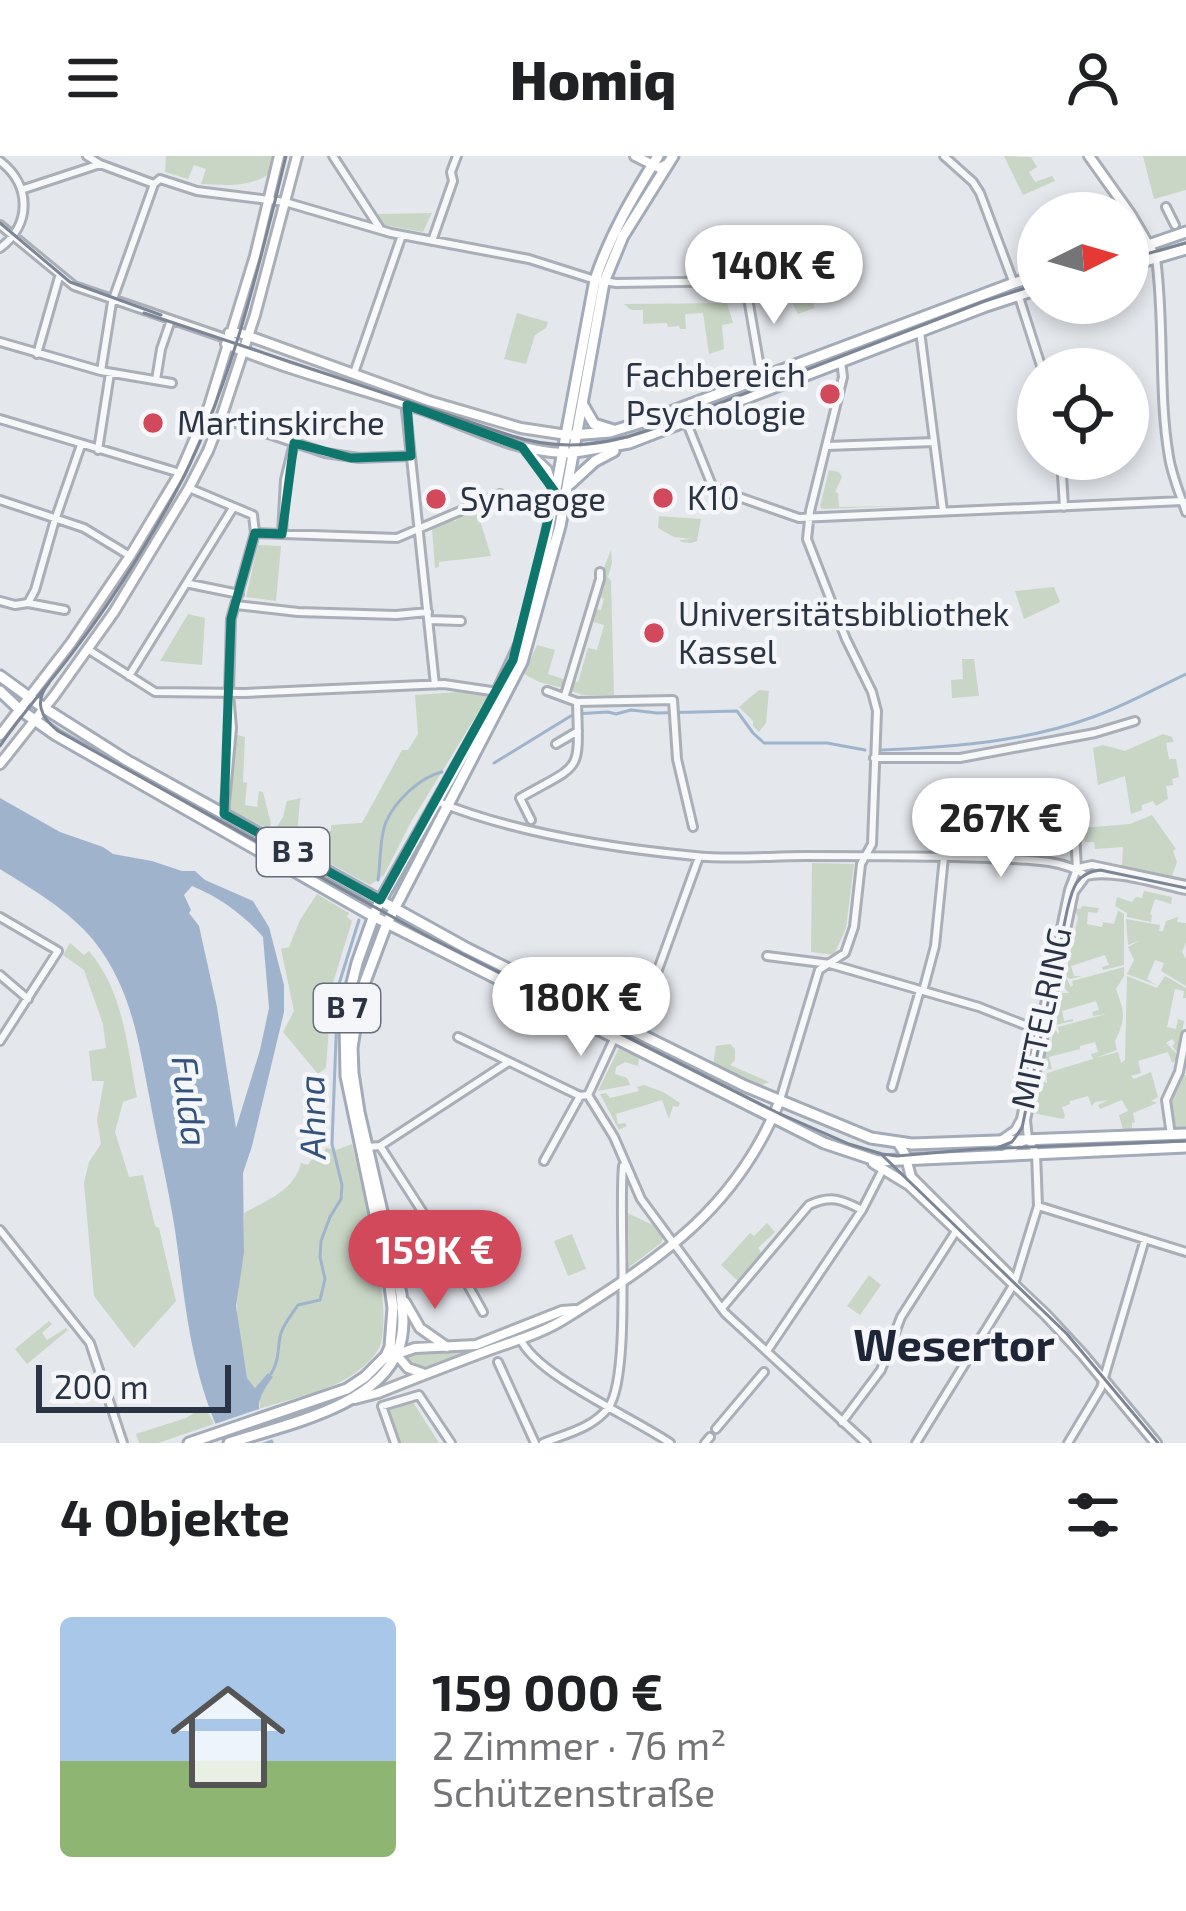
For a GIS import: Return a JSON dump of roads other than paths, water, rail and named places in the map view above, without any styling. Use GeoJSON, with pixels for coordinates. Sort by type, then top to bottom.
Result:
{"type":"FeatureCollection","features":[{"type":"Feature","properties":{"kind":"main road"},"geometry":{"type":"LineString","coordinates":[[0,734],[71,643],[180,473],[233,342],[279,156]]}},
{"type":"Feature","properties":{"kind":"main road"},"geometry":{"type":"LineString","coordinates":[[248,336],[297,156]]}},
{"type":"Feature","properties":{"kind":"main road"},"geometry":{"type":"LineString","coordinates":[[572,435],[570,414],[615,229],[661,164],[638,156]]}},
{"type":"Feature","properties":{"kind":"main road"},"geometry":{"type":"LineString","coordinates":[[1089,156],[1156,258]]}},
{"type":"Feature","properties":{"kind":"main road"},"geometry":{"type":"LineString","coordinates":[[1150,244],[1186,232]]}},
{"type":"Feature","properties":{"kind":"main road"},"geometry":{"type":"LineString","coordinates":[[1149,260],[1186,249]]}},
{"type":"Feature","properties":{"kind":"main road"},"geometry":{"type":"LineString","coordinates":[[568,487],[569,453],[583,405],[599,281]]}},
{"type":"Feature","properties":{"kind":"main road"},"geometry":{"type":"LineString","coordinates":[[568,487],[595,461],[629,443],[1016,289]]}},
{"type":"Feature","properties":{"kind":"main road"},"geometry":{"type":"LineString","coordinates":[[0,764],[89,650],[189,488],[221,418],[235,332],[429,400],[521,428],[572,435],[616,431],[1016,289]]}},
{"type":"Feature","properties":{"kind":"main road"},"geometry":{"type":"LineString","coordinates":[[233,342],[248,336]]}},
{"type":"Feature","properties":{"kind":"main road"},"geometry":{"type":"LineString","coordinates":[[233,342],[522,447],[569,453],[629,443]]}},
{"type":"Feature","properties":{"kind":"main road"},"geometry":{"type":"LineString","coordinates":[[583,405],[594,424],[616,431]]}},
{"type":"Feature","properties":{"kind":"main road"},"geometry":{"type":"LineString","coordinates":[[540,430],[558,427],[570,414]]}},
{"type":"Feature","properties":{"kind":"main road"},"geometry":{"type":"LineString","coordinates":[[522,447],[547,470],[555,491]]}},
{"type":"Feature","properties":{"kind":"main road","name":"B 7"},"geometry":{"type":"LineString","coordinates":[[191,1442],[347,1389],[393,1351],[403,1325],[401,1294],[346,1076],[345,1023],[356,963],[380,900],[502,694],[531,610],[555,491],[569,453]]}},
{"type":"Feature","properties":{"kind":"main road","name":"B 7"},"geometry":{"type":"LineString","coordinates":[[393,1351],[390,1286],[356,1092],[352,1048],[360,995],[394,908],[533,629],[568,487]]}},
{"type":"Feature","properties":{"kind":"main road","name":"B 3"},"geometry":{"type":"LineString","coordinates":[[0,676],[126,760],[467,949],[718,1074],[871,1138],[898,1143],[1186,1135]]}},
{"type":"Feature","properties":{"kind":"main road"},"geometry":{"type":"LineString","coordinates":[[0,692],[8,715],[0,734]]}},
{"type":"Feature","properties":{"kind":"main road","name":"B 3"},"geometry":{"type":"LineString","coordinates":[[0,692],[56,735],[373,916],[773,1118],[868,1160],[884,1165],[906,1160],[1186,1147]]}},
{"type":"Feature","properties":{"kind":"main road"},"geometry":{"type":"LineString","coordinates":[[229,1443],[378,1393],[566,1318],[675,1244],[715,1207],[757,1151],[780,1100]]}},
{"type":"Feature","properties":{"kind":"main road"},"geometry":{"type":"LineString","coordinates":[[898,1143],[910,1178],[1071,1341],[1156,1443]]}},
{"type":"Feature","properties":{"kind":"main road"},"geometry":{"type":"LineString","coordinates":[[884,1165],[958,1228]]}},
{"type":"Feature","properties":{"kind":"main road"},"geometry":{"type":"LineString","coordinates":[[401,1294],[420,1328],[448,1348]]}},
{"type":"Feature","properties":{"kind":"main road"},"geometry":{"type":"LineString","coordinates":[[393,1351],[476,1345],[562,1311],[577,1310]]}},
{"type":"Feature","properties":{"kind":"main road"},"geometry":{"type":"LineString","coordinates":[[393,1351],[408,1368],[425,1374]]}},
{"type":"Feature","properties":{"kind":"main road"},"geometry":{"type":"LineString","coordinates":[[346,1402],[374,1382],[393,1351]]}},
{"type":"Feature","properties":{"kind":"street"},"geometry":{"type":"LineString","coordinates":[[87,156],[154,184]]}},
{"type":"Feature","properties":{"kind":"street"},"geometry":{"type":"LineString","coordinates":[[333,156],[381,230]]}},
{"type":"Feature","properties":{"kind":"street"},"geometry":{"type":"LineString","coordinates":[[432,241],[457,156]]}},
{"type":"Feature","properties":{"kind":"street"},"geometry":{"type":"LineString","coordinates":[[944,156],[980,193],[1035,348]]}},
{"type":"Feature","properties":{"kind":"street"},"geometry":{"type":"LineString","coordinates":[[0,161],[22,189],[23,217],[13,237],[0,248]]}},
{"type":"Feature","properties":{"kind":"street"},"geometry":{"type":"LineString","coordinates":[[22,189],[100,164]]}},
{"type":"Feature","properties":{"kind":"street"},"geometry":{"type":"LineString","coordinates":[[100,371],[113,300],[160,178],[197,191],[286,202],[402,236],[529,259],[599,281],[746,281],[762,379]]}},
{"type":"Feature","properties":{"kind":"street"},"geometry":{"type":"LineString","coordinates":[[1166,207],[1174,225]]}},
{"type":"Feature","properties":{"kind":"street"},"geometry":{"type":"LineString","coordinates":[[0,225],[80,289],[233,342]]}},
{"type":"Feature","properties":{"kind":"street"},"geometry":{"type":"LineString","coordinates":[[354,373],[402,236]]}},
{"type":"Feature","properties":{"kind":"street"},"geometry":{"type":"LineString","coordinates":[[1156,258],[1167,448],[1186,512]]}},
{"type":"Feature","properties":{"kind":"street"},"geometry":{"type":"LineString","coordinates":[[37,354],[59,276]]}},
{"type":"Feature","properties":{"kind":"street"},"geometry":{"type":"LineString","coordinates":[[156,380],[172,320]]}},
{"type":"Feature","properties":{"kind":"street"},"geometry":{"type":"LineString","coordinates":[[920,331],[944,511]]}},
{"type":"Feature","properties":{"kind":"street"},"geometry":{"type":"LineString","coordinates":[[0,342],[100,371],[172,383]]}},
{"type":"Feature","properties":{"kind":"street"},"geometry":{"type":"LineString","coordinates":[[780,1100],[820,970],[841,958],[849,943],[861,863],[872,844],[877,711],[806,531],[842,377],[841,361]]}},
{"type":"Feature","properties":{"kind":"street"},"geometry":{"type":"LineString","coordinates":[[98,450],[110,373]]}},
{"type":"Feature","properties":{"kind":"street"},"geometry":{"type":"LineString","coordinates":[[407,405],[435,685]]}},
{"type":"Feature","properties":{"kind":"street"},"geometry":{"type":"LineString","coordinates":[[221,418],[351,458],[411,456]]}},
{"type":"Feature","properties":{"kind":"street"},"geometry":{"type":"LineString","coordinates":[[0,419],[180,473]]}},
{"type":"Feature","properties":{"kind":"street"},"geometry":{"type":"LineString","coordinates":[[686,421],[713,488],[799,518],[1183,502]]}},
{"type":"Feature","properties":{"kind":"street"},"geometry":{"type":"LineString","coordinates":[[826,446],[934,442]]}},
{"type":"Feature","properties":{"kind":"street"},"geometry":{"type":"LineString","coordinates":[[282,533],[285,479],[294,443]]}},
{"type":"Feature","properties":{"kind":"street"},"geometry":{"type":"LineString","coordinates":[[28,603],[81,445]]}},
{"type":"Feature","properties":{"kind":"street"},"geometry":{"type":"LineString","coordinates":[[1062,480],[1064,507]]}},
{"type":"Feature","properties":{"kind":"street"},"geometry":{"type":"LineString","coordinates":[[189,488],[254,515],[255,533],[230,631],[232,728],[224,814]]}},
{"type":"Feature","properties":{"kind":"street"},"geometry":{"type":"LineString","coordinates":[[255,533],[397,538],[500,494]]}},
{"type":"Feature","properties":{"kind":"street"},"geometry":{"type":"LineString","coordinates":[[0,500],[83,528],[130,556]]}},
{"type":"Feature","properties":{"kind":"street"},"geometry":{"type":"LineString","coordinates":[[129,676],[233,508]]}},
{"type":"Feature","properties":{"kind":"street"},"geometry":{"type":"LineString","coordinates":[[565,696],[600,572]]}},
{"type":"Feature","properties":{"kind":"street"},"geometry":{"type":"LineString","coordinates":[[188,583],[239,594]]}},
{"type":"Feature","properties":{"kind":"street"},"geometry":{"type":"LineString","coordinates":[[0,602],[65,610]]}},
{"type":"Feature","properties":{"kind":"street"},"geometry":{"type":"LineString","coordinates":[[236,605],[461,621]]}},
{"type":"Feature","properties":{"kind":"street"},"geometry":{"type":"LineString","coordinates":[[89,650],[155,692],[435,685],[502,694]]}},
{"type":"Feature","properties":{"kind":"street"},"geometry":{"type":"LineString","coordinates":[[531,820],[520,798],[574,767],[579,754],[577,710],[565,696],[547,691]]}},
{"type":"Feature","properties":{"kind":"street"},"geometry":{"type":"LineString","coordinates":[[577,710],[675,708],[677,759],[693,827]]}},
{"type":"Feature","properties":{"kind":"street"},"geometry":{"type":"LineString","coordinates":[[874,758],[960,758],[1135,721]]}},
{"type":"Feature","properties":{"kind":"street"},"geometry":{"type":"LineString","coordinates":[[556,744],[578,731]]}},
{"type":"Feature","properties":{"kind":"street"},"geometry":{"type":"LineString","coordinates":[[436,801],[523,830],[699,857],[944,856],[1061,864],[1086,876],[1096,873],[1186,887]]}},
{"type":"Feature","properties":{"kind":"street","name":"MITTELRING"},"geometry":{"type":"LineString","coordinates":[[999,1141],[1021,1119],[1036,1029],[1077,869],[1075,815]]}},
{"type":"Feature","properties":{"kind":"street"},"geometry":{"type":"LineString","coordinates":[[892,1087],[939,923],[944,856]]}},
{"type":"Feature","properties":{"kind":"street"},"geometry":{"type":"LineString","coordinates":[[635,1033],[699,857]]}},
{"type":"Feature","properties":{"kind":"street"},"geometry":{"type":"LineString","coordinates":[[1077,869],[1092,866],[1186,887]]}},
{"type":"Feature","properties":{"kind":"street","name":"MITTELRING"},"geometry":{"type":"LineString","coordinates":[[1002,1155],[1028,1139],[1028,1112],[1074,892],[1086,876]]}},
{"type":"Feature","properties":{"kind":"street"},"geometry":{"type":"LineString","coordinates":[[0,917],[58,951],[2,1034]]}},
{"type":"Feature","properties":{"kind":"street"},"geometry":{"type":"LineString","coordinates":[[767,956],[830,964],[979,1007],[1036,1029]]}},
{"type":"Feature","properties":{"kind":"street"},"geometry":{"type":"LineString","coordinates":[[0,975],[28,999]]}},
{"type":"Feature","properties":{"kind":"street"},"geometry":{"type":"LineString","coordinates":[[1172,1135],[1166,1100],[1179,1072],[1186,1035]]}},
{"type":"Feature","properties":{"kind":"street"},"geometry":{"type":"LineString","coordinates":[[458,1037],[584,1095],[610,1129],[641,1199],[731,1320],[866,1443]]}},
{"type":"Feature","properties":{"kind":"street"},"geometry":{"type":"LineString","coordinates":[[544,1161],[615,1039]]}},
{"type":"Feature","properties":{"kind":"street"},"geometry":{"type":"LineString","coordinates":[[364,1148],[380,1145],[509,1061]]}},
{"type":"Feature","properties":{"kind":"street"},"geometry":{"type":"LineString","coordinates":[[916,1443],[1014,1284],[1037,1206],[1036,1153],[1028,1139]]}},
{"type":"Feature","properties":{"kind":"street"},"geometry":{"type":"LineString","coordinates":[[380,1145],[483,1312]]}},
{"type":"Feature","properties":{"kind":"street"},"geometry":{"type":"LineString","coordinates":[[498,1362],[539,1443],[593,1423],[610,1406],[616,1391],[622,1283],[623,1162]]}},
{"type":"Feature","properties":{"kind":"street"},"geometry":{"type":"LineString","coordinates":[[767,1351],[862,1210],[884,1165]]}},
{"type":"Feature","properties":{"kind":"street"},"geometry":{"type":"LineString","coordinates":[[722,1308],[809,1205],[836,1198],[862,1210]]}},
{"type":"Feature","properties":{"kind":"street"},"geometry":{"type":"LineString","coordinates":[[1037,1206],[1186,1252]]}},
{"type":"Feature","properties":{"kind":"street"},"geometry":{"type":"LineString","coordinates":[[842,1421],[881,1370],[901,1317],[958,1228]]}},
{"type":"Feature","properties":{"kind":"street"},"geometry":{"type":"LineString","coordinates":[[1,1233],[94,1351],[123,1443]]}},
{"type":"Feature","properties":{"kind":"street"},"geometry":{"type":"LineString","coordinates":[[1068,1443],[1104,1380],[1145,1239]]}},
{"type":"Feature","properties":{"kind":"street"},"geometry":{"type":"LineString","coordinates":[[520,1338],[527,1353],[558,1376],[670,1443]]}},
{"type":"Feature","properties":{"kind":"street"},"geometry":{"type":"LineString","coordinates":[[710,1436],[764,1372]]}},
{"type":"Feature","properties":{"kind":"street"},"geometry":{"type":"LineString","coordinates":[[395,1443],[382,1406],[419,1395],[451,1443]]}},
{"type":"Feature","properties":{"kind":"water","name":"Fulda"},"geometry":{"type":"Polygon","coordinates":[[[0,798],[60,832],[113,854],[195,871],[253,901],[269,927],[284,985],[284,1012],[243,1173],[244,1253],[236,1306],[247,1378],[255,1388],[268,1373],[273,1377],[261,1396],[259,1410],[274,1443],[224,1443],[213,1417],[191,1338],[141,1054],[117,977],[94,941],[73,920],[0,869],[0,798]],[[192,886],[184,895],[199,926],[236,1128],[269,1008],[263,937],[221,901],[192,886]]]}},
{"type":"Feature","properties":{"kind":"waterway","name":"Ahna"},"geometry":{"type":"LineString","coordinates":[[882,750],[962,745],[1041,732],[1105,713],[1186,674]]}},
{"type":"Feature","properties":{"kind":"waterway","name":"Ahna"},"geometry":{"type":"LineString","coordinates":[[494,763],[574,714],[631,710],[737,711],[764,743],[827,743],[865,750]]}},
{"type":"Feature","properties":{"kind":"waterway","name":"Ahna"},"geometry":{"type":"LineString","coordinates":[[378,880],[382,836],[390,814],[417,784],[442,772]]}},
{"type":"Feature","properties":{"kind":"waterway","name":"Ahna"},"geometry":{"type":"LineString","coordinates":[[271,1374],[289,1318],[298,1305],[320,1300],[325,1279],[321,1241],[341,1199],[332,1144],[338,987],[359,920]]}},
{"type":"Feature","properties":{"kind":"tram line"},"geometry":{"type":"LineString","coordinates":[[0,746],[117,590],[193,458],[240,330],[286,156]]}},
{"type":"Feature","properties":{"kind":"tram line"},"geometry":{"type":"LineString","coordinates":[[0,223],[70,282],[161,315]]}},
{"type":"Feature","properties":{"kind":"tram line"},"geometry":{"type":"LineString","coordinates":[[1149,253],[1186,243]]}},
{"type":"Feature","properties":{"kind":"tram line"},"geometry":{"type":"LineString","coordinates":[[144,313],[512,436],[568,445],[604,442],[658,427],[1017,291]]}},
{"type":"Feature","properties":{"kind":"tram line"},"geometry":{"type":"LineString","coordinates":[[49,683],[41,708],[58,731],[425,935],[849,1144],[897,1156],[1186,1141]]}},
{"type":"Feature","properties":{"kind":"tram line"},"geometry":{"type":"LineString","coordinates":[[997,1148],[1012,1142],[1022,1128],[1076,884],[1100,870],[1186,888]]}},
{"type":"Feature","properties":{"kind":"tram line"},"geometry":{"type":"LineString","coordinates":[[880,1153],[1067,1334],[1158,1443]]}},
{"type":"Feature","properties":{"kind":"place","name":"Fachbereich Psychologie"},"geometry":{"type":"Point","coordinates":[830,394]}},
{"type":"Feature","properties":{"kind":"place","name":"Martinskirche"},"geometry":{"type":"Point","coordinates":[153,423]}},
{"type":"Feature","properties":{"kind":"place","name":"K10"},"geometry":{"type":"Point","coordinates":[663,498]}},
{"type":"Feature","properties":{"kind":"place","name":"Synagoge"},"geometry":{"type":"Point","coordinates":[436,499]}},
{"type":"Feature","properties":{"kind":"place","name":"Universitätsbibliothek Kassel"},"geometry":{"type":"Point","coordinates":[654,633]}},
{"type":"Feature","properties":{"kind":"district","name":"Wesertor"},"geometry":{"type":"Point","coordinates":[954,1345]}}]}
